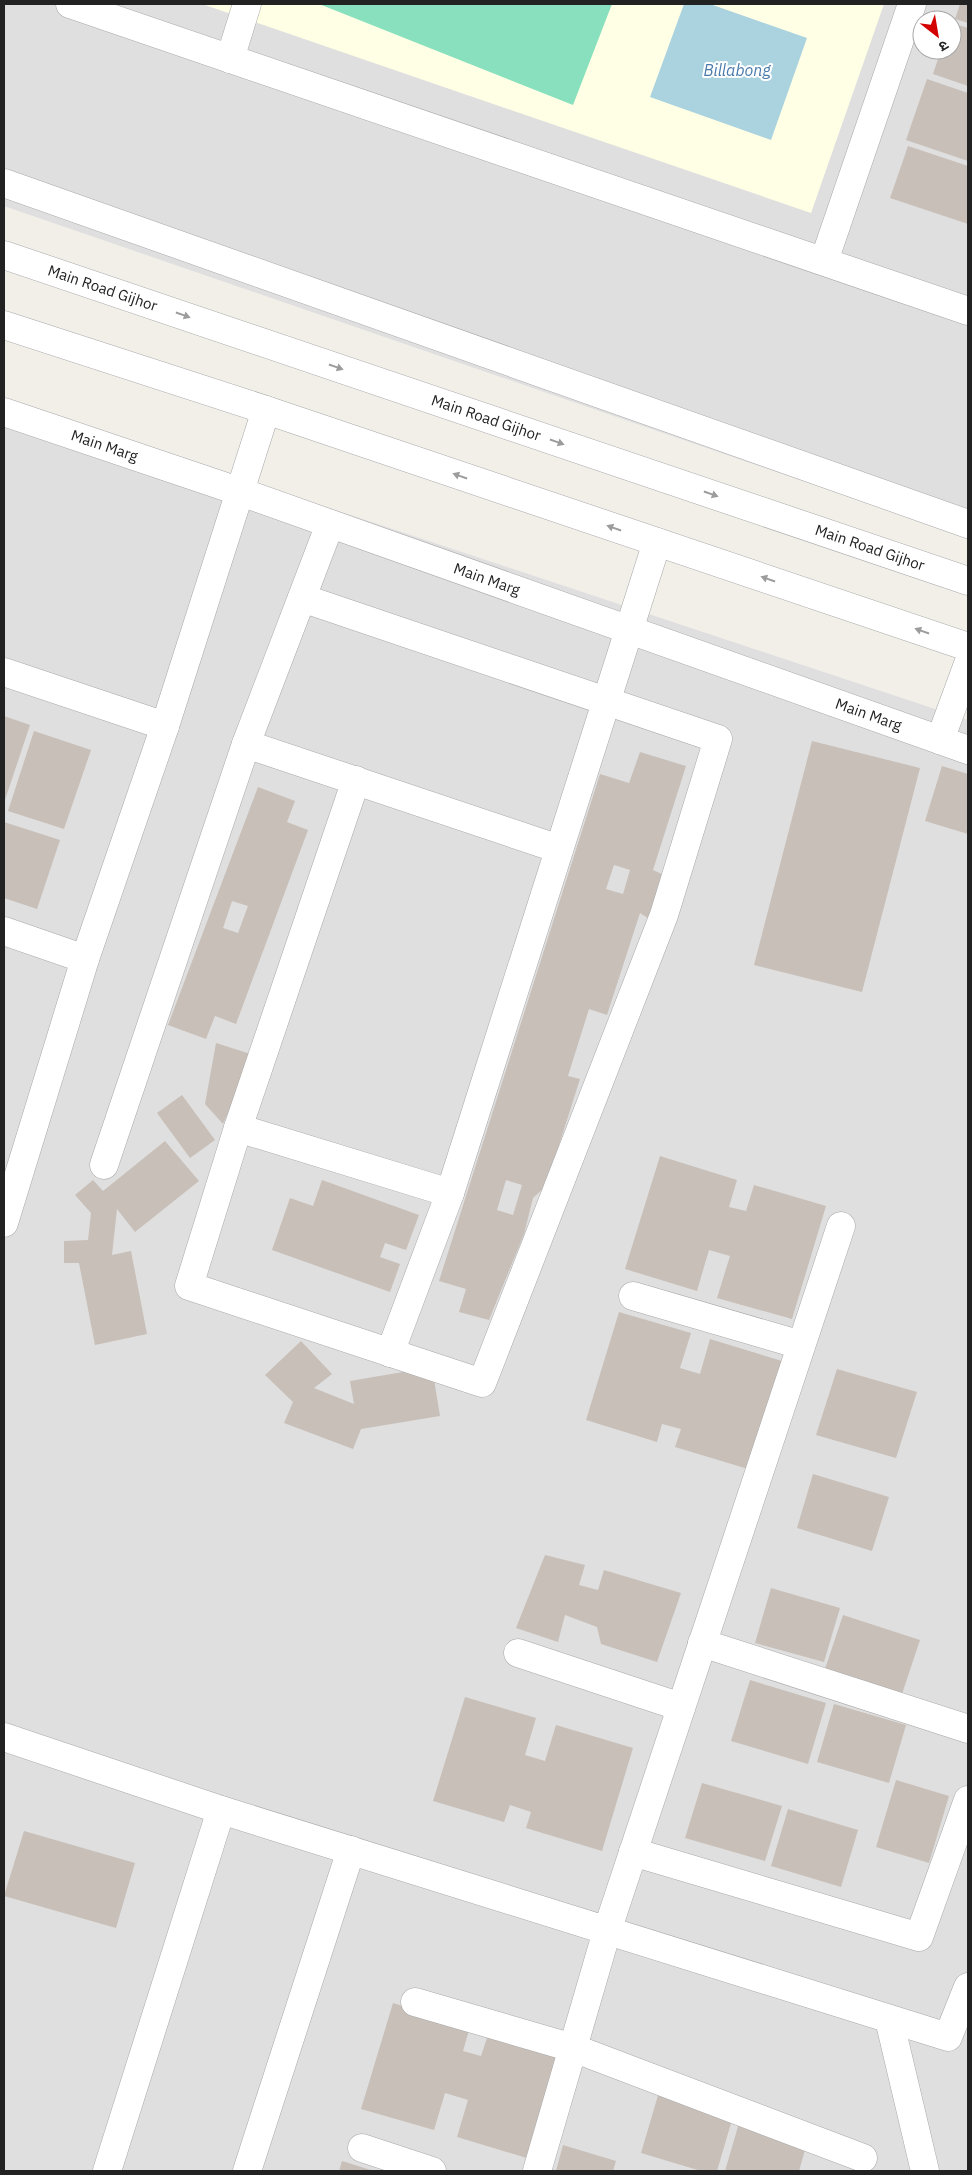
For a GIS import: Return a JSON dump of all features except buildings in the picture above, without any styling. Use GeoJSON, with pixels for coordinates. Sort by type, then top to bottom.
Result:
{"type":"FeatureCollection","features":[{"type":"Feature","properties":{"kind":"street"},"geometry":{"type":"LineString","coordinates":[[70,4],[968,310]]}},
{"type":"Feature","properties":{"kind":"street"},"geometry":{"type":"LineString","coordinates":[[230,59],[247,4]]}},
{"type":"Feature","properties":{"kind":"street"},"geometry":{"type":"LineString","coordinates":[[824,261],[912,4]]}},
{"type":"Feature","properties":{"kind":"street"},"geometry":{"type":"LineString","coordinates":[[4,183],[968,524]]}},
{"type":"Feature","properties":{"kind":"street","name":"Main Road Gijhor"},"geometry":{"type":"LineString","coordinates":[[4,255],[968,581]]}},
{"type":"Feature","properties":{"kind":"street"},"geometry":{"type":"LineString","coordinates":[[4,325],[266,410],[968,647]]}},
{"type":"Feature","properties":{"kind":"street"},"geometry":{"type":"LineString","coordinates":[[4,1223],[85,959],[165,726],[238,491],[266,410]]}},
{"type":"Feature","properties":{"kind":"street","name":"Main Marg"},"geometry":{"type":"LineString","coordinates":[[4,412],[238,491],[968,750]]}},
{"type":"Feature","properties":{"kind":"street"},"geometry":{"type":"LineString","coordinates":[[104,1165],[246,744],[330,524]]}},
{"type":"Feature","properties":{"kind":"street"},"geometry":{"type":"LineString","coordinates":[[390,1353],[450,1193],[657,542]]}},
{"type":"Feature","properties":{"kind":"street"},"geometry":{"type":"LineString","coordinates":[[302,598],[607,703],[718,739],[664,915],[482,1383],[189,1286],[238,1128],[356,780]]}},
{"type":"Feature","properties":{"kind":"street"},"geometry":{"type":"LineString","coordinates":[[940,740],[968,664]]}},
{"type":"Feature","properties":{"kind":"street"},"geometry":{"type":"LineString","coordinates":[[4,672],[165,726]]}},
{"type":"Feature","properties":{"kind":"street"},"geometry":{"type":"LineString","coordinates":[[246,744],[559,848]]}},
{"type":"Feature","properties":{"kind":"street"},"geometry":{"type":"LineString","coordinates":[[4,931],[85,959]]}},
{"type":"Feature","properties":{"kind":"street"},"geometry":{"type":"LineString","coordinates":[[238,1128],[450,1193]]}},
{"type":"Feature","properties":{"kind":"street"},"geometry":{"type":"LineString","coordinates":[[537,2171],[607,1930],[841,1226]]}},
{"type":"Feature","properties":{"kind":"street"},"geometry":{"type":"LineString","coordinates":[[633,1296],[801,1345]]}},
{"type":"Feature","properties":{"kind":"street"},"geometry":{"type":"LineString","coordinates":[[702,1643],[968,1729]]}},
{"type":"Feature","properties":{"kind":"street"},"geometry":{"type":"LineString","coordinates":[[518,1653],[681,1707]]}},
{"type":"Feature","properties":{"kind":"street"},"geometry":{"type":"LineString","coordinates":[[4,1737],[221,1810],[948,2037],[968,1987]]}},
{"type":"Feature","properties":{"kind":"street"},"geometry":{"type":"LineString","coordinates":[[633,1852],[919,1937],[968,1800]]}},
{"type":"Feature","properties":{"kind":"street"},"geometry":{"type":"LineString","coordinates":[[107,2171],[221,1810]]}},
{"type":"Feature","properties":{"kind":"street"},"geometry":{"type":"LineString","coordinates":[[248,2171],[351,1850]]}},
{"type":"Feature","properties":{"kind":"street"},"geometry":{"type":"LineString","coordinates":[[415,2002],[573,2048],[863,2158]]}},
{"type":"Feature","properties":{"kind":"street"},"geometry":{"type":"LineString","coordinates":[[889,2019],[925,2171]]}},
{"type":"Feature","properties":{"kind":"street"},"geometry":{"type":"LineString","coordinates":[[362,2148],[432,2171]]}},
{"type":"Feature","properties":{"kind":"shaded area"},"geometry":{"type":"Polygon","coordinates":[[[4,4],[968,4],[968,538],[4,206],[4,4]]]}},
{"type":"Feature","properties":{"kind":"shaded area"},"geometry":{"type":"Polygon","coordinates":[[[202,4],[884,4],[811,213],[202,4]]]}},
{"type":"Feature","properties":{"kind":"shaded area"},"geometry":{"type":"Polygon","coordinates":[[[4,400],[968,720],[968,2171],[4,2171],[4,400]]]}},
{"type":"Feature","properties":{"kind":"green space"},"geometry":{"type":"Polygon","coordinates":[[[319,4],[612,4],[573,105],[319,4]]]}},
{"type":"Feature","properties":{"kind":"water","name":"Billabong"},"geometry":{"type":"Polygon","coordinates":[[[684,4],[710,4],[807,38],[771,140],[650,97],[684,4]]]}}]}
